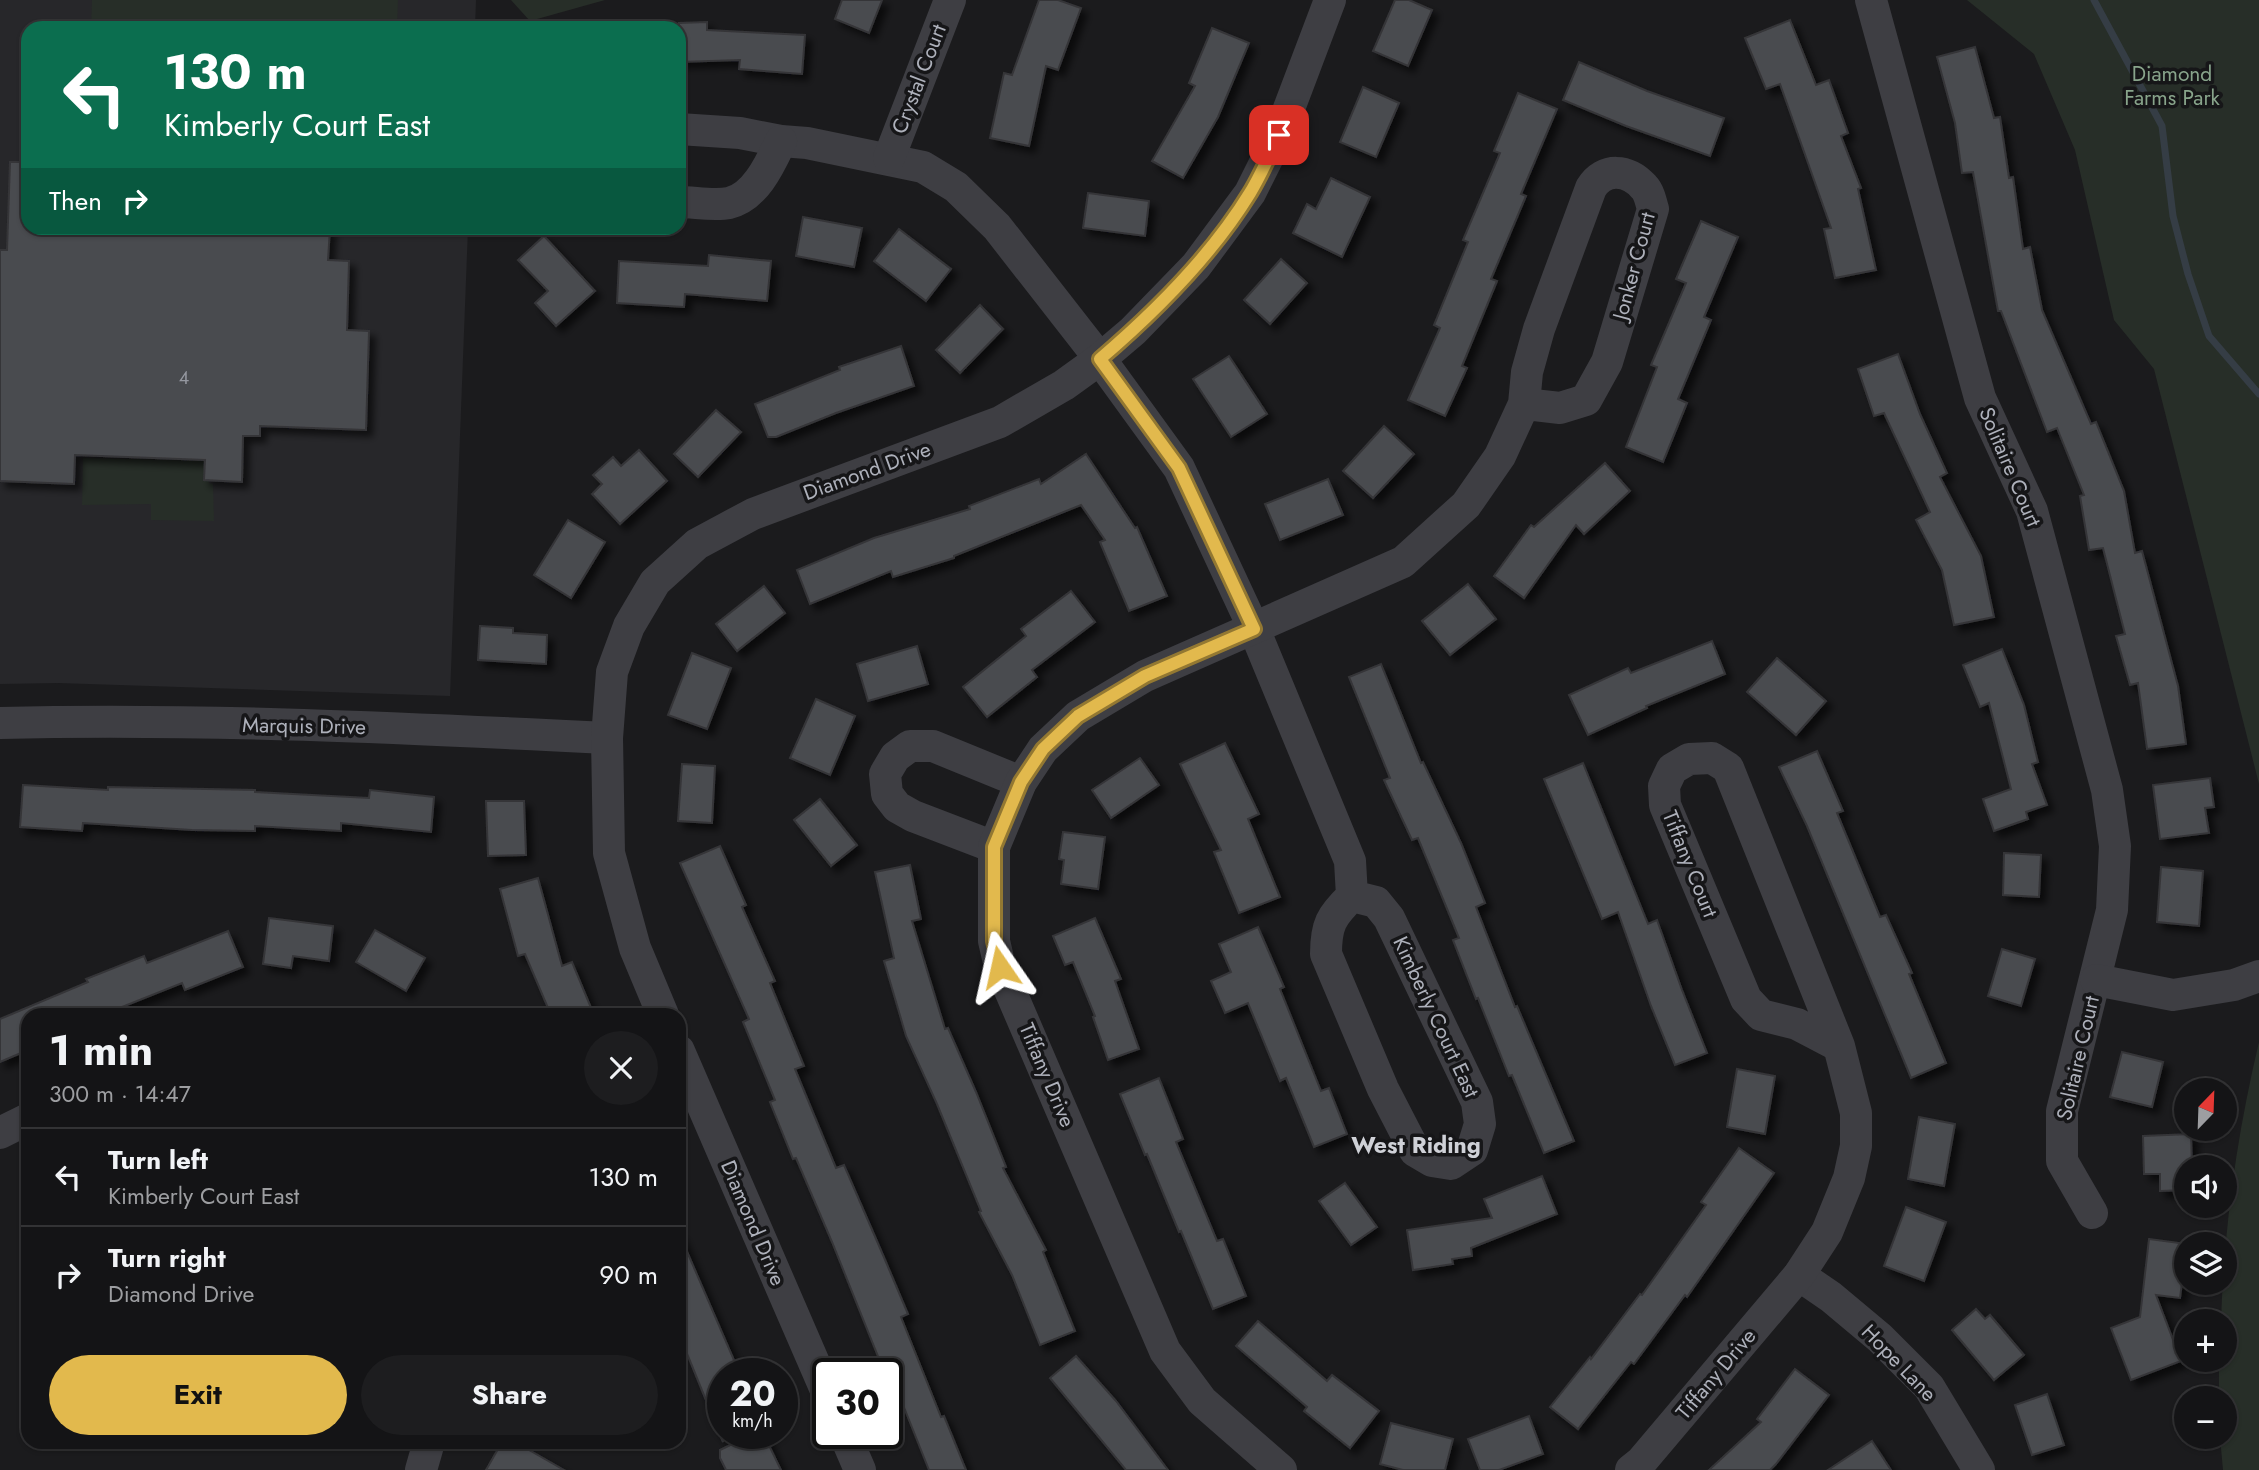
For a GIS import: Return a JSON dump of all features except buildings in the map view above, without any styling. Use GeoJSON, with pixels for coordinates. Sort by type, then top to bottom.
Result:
{"type":"FeatureCollection","features":[{"type":"Feature","properties":{"kind":"street","name":"Crystal Court"},"geometry":{"type":"LineString","coordinates":[[889,158],[950,0]]}},
{"type":"Feature","properties":{"kind":"street","name":"Diamond Drive"},"geometry":{"type":"LineString","coordinates":[[660,1008],[635,948],[609,853],[607,738],[612,673],[629,626],[655,582],[697,544],[753,514],[1000,422],[1064,385],[1133,331],[1196,266],[1250,193],[1279,135],[1330,0]]}},
{"type":"Feature","properties":{"kind":"street","name":"Solitaire Court"},"geometry":{"type":"LineString","coordinates":[[1871,0],[1980,398],[2032,511],[2107,790],[2115,846],[2112,909],[2062,1111],[2062,1161],[2092,1213]]}},
{"type":"Feature","properties":{"kind":"street"},"geometry":{"type":"LineString","coordinates":[[686,129],[740,133],[807,143],[923,167],[956,187],[997,227],[1100,359],[1179,468],[1254,629],[1350,861],[1352,895]]}},
{"type":"Feature","properties":{"kind":"street"},"geometry":{"type":"LineString","coordinates":[[686,202],[730,203],[746,194],[767,170],[781,141]]}},
{"type":"Feature","properties":{"kind":"street","name":"Jonker Court"},"geometry":{"type":"LineString","coordinates":[[1254,629],[1403,562],[1466,505],[1500,456],[1524,404],[1527,372],[1539,329],[1591,188],[1597,178],[1612,172],[1632,178],[1647,189],[1653,209],[1607,362],[1586,400],[1560,408],[1524,404]]}},
{"type":"Feature","properties":{"kind":"street","name":"Tiffany Drive"},"geometry":{"type":"LineString","coordinates":[[1254,629],[1145,676],[1078,716],[1043,749],[1021,782],[994,847],[994,941],[1000,967],[1165,1351],[1202,1401],[1281,1470]]}},
{"type":"Feature","properties":{"kind":"street","name":"Marquis Drive"},"geometry":{"type":"LineString","coordinates":[[0,723],[83,720],[368,727],[607,738]]}},
{"type":"Feature","properties":{"kind":"street"},"geometry":{"type":"LineString","coordinates":[[994,847],[913,816],[897,807],[887,794],[885,774],[895,757],[910,746],[933,746],[1021,782]]}},
{"type":"Feature","properties":{"kind":"street","name":"Tiffany Court"},"geometry":{"type":"LineString","coordinates":[[1799,1275],[1827,1232],[1849,1178],[1856,1146],[1856,1113],[1839,1046],[1728,768],[1712,758],[1689,759],[1672,769],[1664,786],[1665,805],[1746,999],[1761,1015],[1797,1024],[1839,1046]]}},
{"type":"Feature","properties":{"kind":"street","name":"Kimberly Court East"},"geometry":{"type":"LineString","coordinates":[[1352,895],[1376,902],[1389,918],[1477,1102],[1480,1124],[1472,1150],[1451,1164],[1432,1161],[1415,1151],[1383,1089],[1326,954],[1326,933],[1334,913],[1352,895]]}},
{"type":"Feature","properties":{"kind":"street","name":"Solitaire Court"},"geometry":{"type":"LineString","coordinates":[[2096,980],[2173,995],[2234,985],[2259,975]]}},
{"type":"Feature","properties":{"kind":"street","name":"Diamond Drive"},"geometry":{"type":"LineString","coordinates":[[686,1067],[812,1358]]}},
{"type":"Feature","properties":{"kind":"street"},"geometry":{"type":"LineString","coordinates":[[0,1133],[21,1122]]}},
{"type":"Feature","properties":{"kind":"street","name":"Tiffany Drive"},"geometry":{"type":"LineString","coordinates":[[1631,1470],[1642,1462],[1799,1275]]}},
{"type":"Feature","properties":{"kind":"street","name":"Hope Lane"},"geometry":{"type":"LineString","coordinates":[[1799,1275],[1831,1297],[1880,1338],[1928,1387],[1979,1470]]}},
{"type":"Feature","properties":{"kind":"street"},"geometry":{"type":"LineString","coordinates":[[421,1470],[427,1449]]}},
{"type":"Feature","properties":{"kind":"street"},"geometry":{"type":"LineString","coordinates":[[851,1449],[860,1470]]}},
{"type":"Feature","properties":{"kind":"shaded area"},"geometry":{"type":"Polygon","coordinates":[[[0,0],[476,0],[475,21],[21,21],[21,235],[468,235],[450,696],[58,683],[0,684],[0,0]]]}},
{"type":"Feature","properties":{"kind":"green space"},"geometry":{"type":"Polygon","coordinates":[[[92,0],[398,0],[397,21],[91,21],[92,0]]]}},
{"type":"Feature","properties":{"kind":"green space"},"geometry":{"type":"Polygon","coordinates":[[[511,0],[605,0],[530,21],[511,0]]]}},
{"type":"Feature","properties":{"kind":"green space","name":"Diamond Farms Park"},"geometry":{"type":"Polygon","coordinates":[[[1967,0],[2259,0],[2259,784],[2154,369],[2114,320],[2075,150],[2034,54],[1967,0]]]}},
{"type":"Feature","properties":{"kind":"green space"},"geometry":{"type":"Polygon","coordinates":[[[83,458],[209,461],[214,521],[151,520],[151,504],[82,505],[83,458]]]}},
{"type":"Feature","properties":{"kind":"green space"},"geometry":{"type":"Polygon","coordinates":[[[2259,1042],[2259,1470],[2223,1470],[2221,1449],[2237,1449],[2237,1386],[2219,1386],[2219,1372],[2237,1372],[2237,1309],[2222,1309],[2222,1295],[2237,1295],[2237,1232],[2227,1232],[2229,1218],[2237,1218],[2237,1155],[2259,1042]]]}},
{"type":"Feature","properties":{"kind":"waterway"},"geometry":{"type":"LineString","coordinates":[[2094,0],[2162,126],[2173,216],[2188,274],[2209,336],[2259,394]]}},
{"type":"Feature","properties":{"kind":"district","name":"West Riding"},"geometry":{"type":"Point","coordinates":[1416,1145]}},
{"type":"Feature","properties":{"kind":"route"},"geometry":{"type":"LineString","coordinates":[[1000,967],[994,941],[994,847],[1021,782],[1043,749],[1078,716],[1145,676],[1254,629],[1179,468],[1100,359],[1133,331],[1196,266],[1250,193],[1279,135]]}}]}
